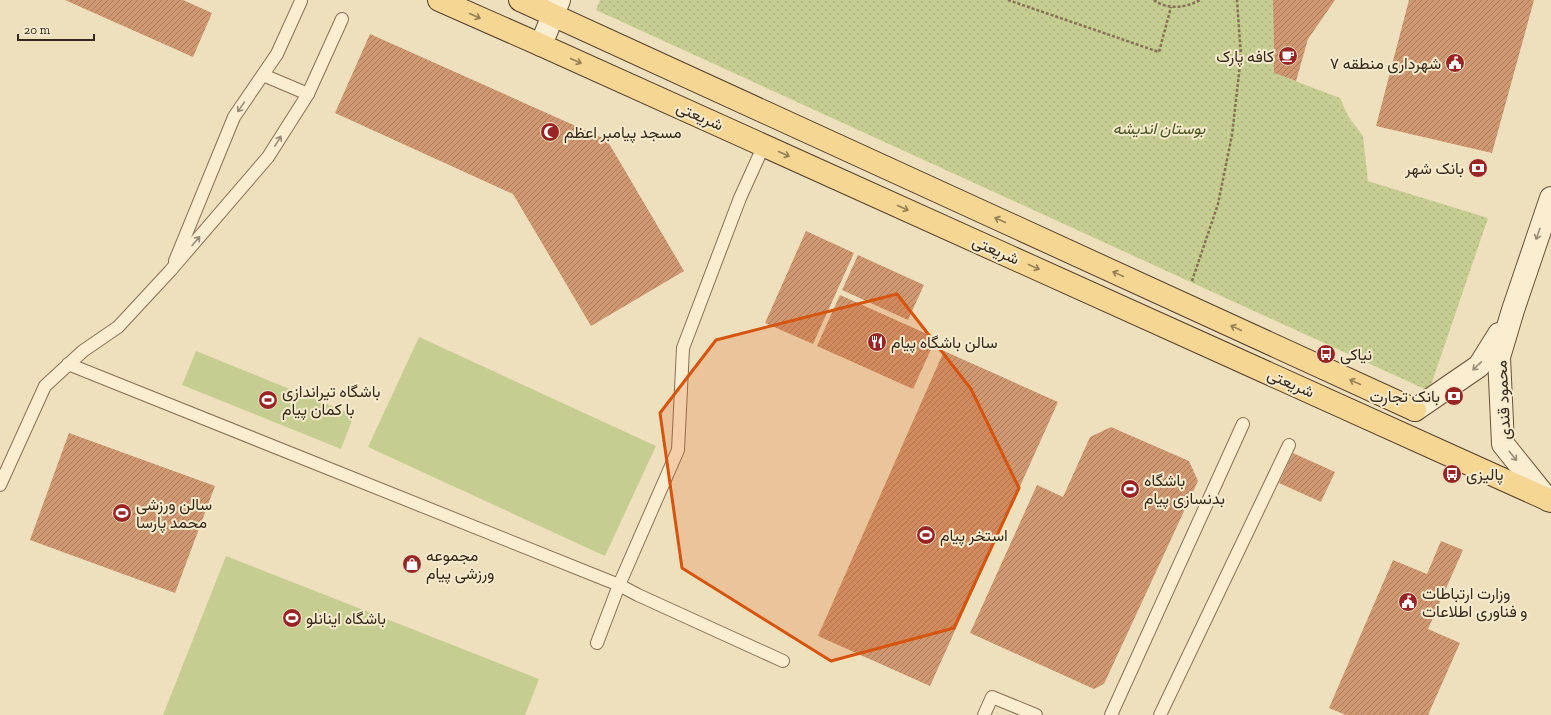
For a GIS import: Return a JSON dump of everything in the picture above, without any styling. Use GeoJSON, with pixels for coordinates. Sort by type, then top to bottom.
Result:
{"type":"FeatureCollection","features":[{"type":"Feature","properties":{"kind":"main road","name":"شریعتی"},"geometry":{"type":"LineString","coordinates":[[439,0],[541,44],[1549,501]]}},
{"type":"Feature","properties":{"kind":"main road","name":"شریعتی"},"geometry":{"type":"LineString","coordinates":[[520,0],[556,7],[1185,305],[1416,410]]}},
{"type":"Feature","properties":{"kind":"main road"},"geometry":{"type":"LineString","coordinates":[[541,44],[556,7]]}},
{"type":"Feature","properties":{"kind":"main road","name":"محمود قندی"},"geometry":{"type":"LineString","coordinates":[[1549,501],[1504,444],[1499,357],[1513,310],[1551,198]]}},
{"type":"Feature","properties":{"kind":"main road","name":"محمود قندی"},"geometry":{"type":"LineString","coordinates":[[1416,410],[1479,366],[1513,310]]}},
{"type":"Feature","properties":{"kind":"lane"},"geometry":{"type":"LineString","coordinates":[[170,271],[234,117],[277,54],[301,1]]}},
{"type":"Feature","properties":{"kind":"lane"},"geometry":{"type":"LineString","coordinates":[[0,485],[45,386],[83,351],[118,327],[170,271],[268,157],[308,94],[342,19]]}},
{"type":"Feature","properties":{"kind":"lane"},"geometry":{"type":"LineString","coordinates":[[263,75],[308,94]]}},
{"type":"Feature","properties":{"kind":"lane"},"geometry":{"type":"LineString","coordinates":[[597,643],[619,585],[678,450],[683,348],[740,198],[764,145]]}},
{"type":"Feature","properties":{"kind":"lane"},"geometry":{"type":"LineString","coordinates":[[68,364],[619,585],[782,661]]}},
{"type":"Feature","properties":{"kind":"lane"},"geometry":{"type":"LineString","coordinates":[[1112,715],[1243,424]]}},
{"type":"Feature","properties":{"kind":"lane"},"geometry":{"type":"LineString","coordinates":[[1160,715],[1289,445]]}},
{"type":"Feature","properties":{"kind":"lane"},"geometry":{"type":"LineString","coordinates":[[984,715],[992,697],[1036,715]]}},
{"type":"Feature","properties":{"kind":"path"},"geometry":{"type":"LineString","coordinates":[[1008,0],[1159,52],[1171,7]]}},
{"type":"Feature","properties":{"kind":"path"},"geometry":{"type":"LineString","coordinates":[[1154,0],[1158,3],[1171,7],[1186,6],[1200,0]]}},
{"type":"Feature","properties":{"kind":"path"},"geometry":{"type":"LineString","coordinates":[[1185,305],[1218,204],[1232,135],[1241,56],[1237,0]]}},
{"type":"Feature","properties":{"kind":"highlighted area"},"geometry":{"type":"Polygon","coordinates":[[[897,294],[971,389],[1019,488],[954,628],[831,661],[682,568],[660,413],[716,340],[897,294]]]}},
{"type":"Feature","properties":{"kind":"green space","name":"بوستان اندیشه"},"geometry":{"type":"Polygon","coordinates":[[[600,0],[1273,0],[1274,73],[1340,98],[1348,116],[1363,136],[1368,181],[1488,218],[1429,391],[596,10],[600,0]]]}},
{"type":"Feature","properties":{"kind":"green space"},"geometry":{"type":"Polygon","coordinates":[[[419,337],[656,446],[605,556],[368,447],[419,337]]]}},
{"type":"Feature","properties":{"kind":"green space","name":"باشگاه تیراندازی با کمان پیام"},"geometry":{"type":"Polygon","coordinates":[[[196,351],[354,415],[341,449],[182,385],[196,351]]]}},
{"type":"Feature","properties":{"kind":"green space","name":"باشگاه اینانلو"},"geometry":{"type":"Polygon","coordinates":[[[226,556],[539,679],[525,715],[163,715],[226,556]]]}},
{"type":"Feature","properties":{"kind":"building"},"geometry":{"type":"Polygon","coordinates":[[[65,0],[183,0],[212,13],[193,57],[65,0]]]}},
{"type":"Feature","properties":{"kind":"building","name":"کافه پارک"},"geometry":{"type":"Polygon","coordinates":[[[1273,0],[1335,0],[1308,39],[1296,81],[1274,73],[1273,0]]]}},
{"type":"Feature","properties":{"kind":"building","name":"شهرداری منطقه ۷"},"geometry":{"type":"Polygon","coordinates":[[[1409,0],[1534,0],[1492,153],[1376,126],[1409,0]]]}},
{"type":"Feature","properties":{"kind":"building"},"geometry":{"type":"Polygon","coordinates":[[[370,34],[607,140],[684,271],[591,326],[513,194],[335,113],[370,34]]]}},
{"type":"Feature","properties":{"kind":"building"},"geometry":{"type":"Polygon","coordinates":[[[806,231],[854,253],[813,344],[765,323],[806,231]]]}},
{"type":"Feature","properties":{"kind":"building","name":"سالن باشگاه پیام"},"geometry":{"type":"Polygon","coordinates":[[[858,255],[924,285],[908,320],[842,290],[858,255]]]}},
{"type":"Feature","properties":{"kind":"building","name":"سالن باشگاه پیام"},"geometry":{"type":"Polygon","coordinates":[[[840,295],[936,338],[913,389],[817,346],[840,295]]]}},
{"type":"Feature","properties":{"kind":"building"},"geometry":{"type":"Polygon","coordinates":[[[944,351],[1058,402],[930,686],[818,636],[944,351]]]}},
{"type":"Feature","properties":{"kind":"building"},"geometry":{"type":"Polygon","coordinates":[[[1111,427],[1189,461],[1198,481],[1104,684],[1094,689],[970,633],[1037,485],[1063,497],[1090,437],[1111,427]]]}},
{"type":"Feature","properties":{"kind":"building","name":"سالن ورزشی محمد پارسا"},"geometry":{"type":"Polygon","coordinates":[[[69,433],[215,486],[175,593],[30,540],[69,433]]]}},
{"type":"Feature","properties":{"kind":"building"},"geometry":{"type":"Polygon","coordinates":[[[1293,453],[1335,472],[1321,502],[1279,483],[1293,453]]]}},
{"type":"Feature","properties":{"kind":"building","name":"وزارت ارتباطات و فناوری اطلاعات"},"geometry":{"type":"Polygon","coordinates":[[[1441,541],[1463,550],[1428,629],[1460,643],[1428,715],[1346,715],[1329,708],[1393,560],[1427,574],[1441,541]]]}},
{"type":"Feature","properties":{"kind":"place","name":"کافه پارک"},"geometry":{"type":"Point","coordinates":[1288,56]}},
{"type":"Feature","properties":{"kind":"place","name":"شهرداری منطقه ۷"},"geometry":{"type":"Point","coordinates":[1455,63]}},
{"type":"Feature","properties":{"kind":"place","name":"مسجد پیامبر اعظم"},"geometry":{"type":"Point","coordinates":[550,132]}},
{"type":"Feature","properties":{"kind":"place","name":"بانک شهر"},"geometry":{"type":"Point","coordinates":[1478,168]}},
{"type":"Feature","properties":{"kind":"place","name":"سالن باشگاه پیام"},"geometry":{"type":"Point","coordinates":[877,342]}},
{"type":"Feature","properties":{"kind":"place","name":"نیاکی"},"geometry":{"type":"Point","coordinates":[1326,354]}},
{"type":"Feature","properties":{"kind":"place","name":"بانک تجارت"},"geometry":{"type":"Point","coordinates":[1454,396]}},
{"type":"Feature","properties":{"kind":"place","name":"باشگاه تیراندازی با کمان پیام"},"geometry":{"type":"Point","coordinates":[268,400]}},
{"type":"Feature","properties":{"kind":"place","name":"پالیزی"},"geometry":{"type":"Point","coordinates":[1452,474]}},
{"type":"Feature","properties":{"kind":"place","name":"باشگاه بدنسازی پیام"},"geometry":{"type":"Point","coordinates":[1130,489]}},
{"type":"Feature","properties":{"kind":"place","name":"سالن ورزشی محمد پارسا"},"geometry":{"type":"Point","coordinates":[122,513]}},
{"type":"Feature","properties":{"kind":"place","name":"استخر پیام"},"geometry":{"type":"Point","coordinates":[926,535]}},
{"type":"Feature","properties":{"kind":"place","name":"مجموعه ورزشی پیام"},"geometry":{"type":"Point","coordinates":[412,564]}},
{"type":"Feature","properties":{"kind":"place","name":"وزارت ارتباطات و فناوری اطلاعات"},"geometry":{"type":"Point","coordinates":[1408,602]}},
{"type":"Feature","properties":{"kind":"place","name":"باشگاه اینانلو"},"geometry":{"type":"Point","coordinates":[292,618]}}]}
